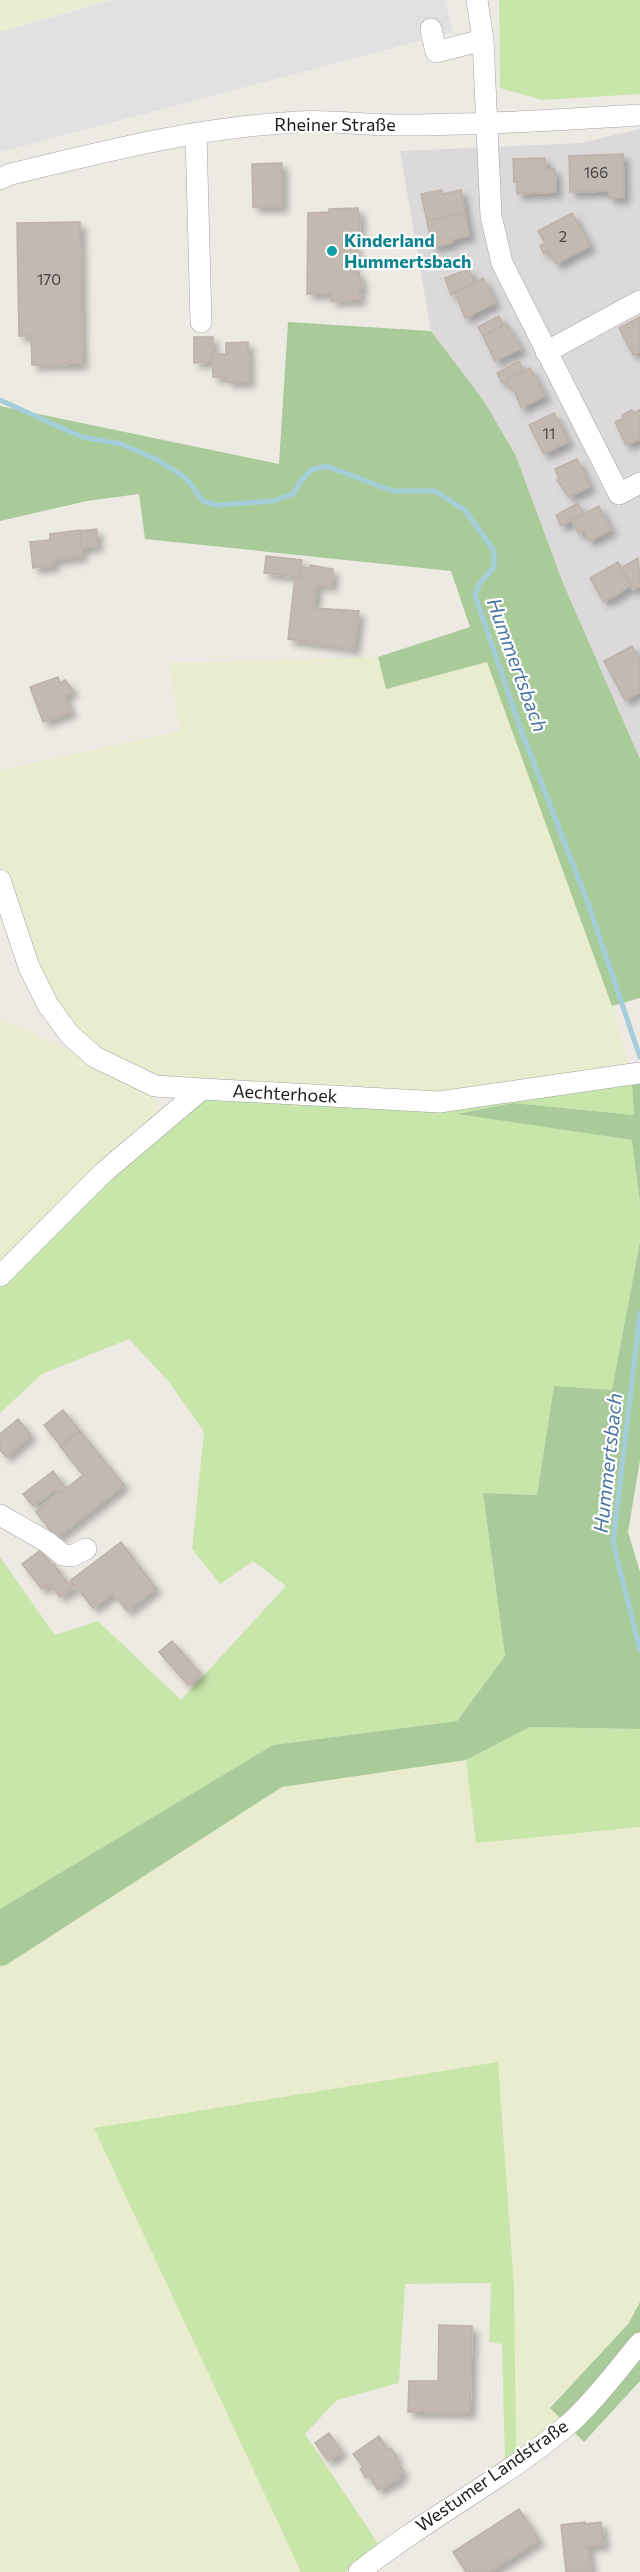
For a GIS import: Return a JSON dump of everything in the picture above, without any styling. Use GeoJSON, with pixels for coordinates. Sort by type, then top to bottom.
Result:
{"type":"FeatureCollection","features":[{"type":"Feature","properties":{"kind":"street"},"geometry":{"type":"LineString","coordinates":[[477,0],[483,40],[491,216],[502,263],[619,494],[640,483]]}},
{"type":"Feature","properties":{"kind":"street"},"geometry":{"type":"LineString","coordinates":[[431,29],[436,52],[483,40]]}},
{"type":"Feature","properties":{"kind":"street","name":"Rheiner Straße"},"geometry":{"type":"LineString","coordinates":[[0,179],[11,174],[124,146],[195,133],[300,122],[391,125],[487,124],[640,115]]}},
{"type":"Feature","properties":{"kind":"street"},"geometry":{"type":"LineString","coordinates":[[195,133],[201,321]]}},
{"type":"Feature","properties":{"kind":"street"},"geometry":{"type":"LineString","coordinates":[[546,352],[640,301]]}},
{"type":"Feature","properties":{"kind":"street","name":"Aechterhoek"},"geometry":{"type":"LineString","coordinates":[[0,880],[28,967],[48,1005],[70,1035],[95,1057],[155,1086],[440,1102],[635,1074]]}},
{"type":"Feature","properties":{"kind":"street"},"geometry":{"type":"LineString","coordinates":[[0,1276],[104,1172],[202,1089]]}},
{"type":"Feature","properties":{"kind":"street"},"geometry":{"type":"LineString","coordinates":[[0,1515],[47,1542],[63,1555],[72,1556],[86,1549]]}},
{"type":"Feature","properties":{"kind":"street","name":"Westumer Landstraße"},"geometry":{"type":"LineString","coordinates":[[359,2572],[387,2550],[524,2458],[572,2422],[640,2343]]}},
{"type":"Feature","properties":{"kind":"shaded area"},"geometry":{"type":"Polygon","coordinates":[[[113,0],[445,0],[453,32],[0,152],[0,32],[113,0]]]}},
{"type":"Feature","properties":{"kind":"shaded area"},"geometry":{"type":"Polygon","coordinates":[[[640,129],[640,759],[563,583],[516,456],[484,401],[431,331],[400,151],[581,143],[640,129]]]}},
{"type":"Feature","properties":{"kind":"green space"},"geometry":{"type":"Polygon","coordinates":[[[0,0],[108,0],[0,31],[0,0]]]}},
{"type":"Feature","properties":{"kind":"green space"},"geometry":{"type":"Polygon","coordinates":[[[499,0],[640,0],[640,94],[542,100],[500,88],[499,0]]]}},
{"type":"Feature","properties":{"kind":"green space"},"geometry":{"type":"Polygon","coordinates":[[[288,322],[431,331],[484,401],[516,456],[563,583],[640,759],[640,998],[612,1006],[487,662],[386,689],[378,657],[470,627],[451,571],[145,539],[139,494],[87,501],[0,521],[0,406],[279,464],[288,322]]]}},
{"type":"Feature","properties":{"kind":"green space"},"geometry":{"type":"Polygon","coordinates":[[[378,657],[386,689],[487,662],[612,1006],[630,1069],[438,1096],[158,1078],[98,1050],[70,1026],[32,962],[0,864],[0,770],[180,731],[169,663],[378,657]]]}},
{"type":"Feature","properties":{"kind":"green space"},"geometry":{"type":"Polygon","coordinates":[[[0,1018],[155,1092],[157,1118],[0,1269],[0,1018]]]}},
{"type":"Feature","properties":{"kind":"green space"},"geometry":{"type":"Polygon","coordinates":[[[640,1084],[640,1203],[632,1140],[457,1114],[513,1103],[634,1115],[632,1085],[640,1084]]]}},
{"type":"Feature","properties":{"kind":"green space"},"geometry":{"type":"Polygon","coordinates":[[[632,1085],[634,1115],[513,1103],[459,1114],[633,1140],[640,1203],[640,1241],[612,1391],[554,1387],[537,1495],[483,1493],[505,1656],[457,1721],[273,1745],[0,1909],[0,1557],[55,1635],[98,1621],[181,1700],[286,1586],[253,1561],[220,1584],[192,1549],[204,1432],[169,1382],[129,1339],[42,1374],[0,1413],[0,1287],[113,1173],[207,1096],[436,1109],[632,1085]]]}},
{"type":"Feature","properties":{"kind":"green space"},"geometry":{"type":"Polygon","coordinates":[[[640,1241],[640,1460],[628,1532],[640,1572],[640,1729],[530,1727],[466,1760],[282,1787],[6,1965],[0,1966],[0,1909],[273,1745],[457,1721],[505,1656],[483,1493],[537,1495],[554,1386],[612,1390],[640,1241]]]}},
{"type":"Feature","properties":{"kind":"green space"},"geometry":{"type":"Polygon","coordinates":[[[530,1727],[640,1729],[640,1827],[476,1843],[466,1760],[530,1727]]]}},
{"type":"Feature","properties":{"kind":"green space"},"geometry":{"type":"Polygon","coordinates":[[[466,1760],[476,1843],[640,1827],[640,2302],[629,2323],[550,2407],[560,2417],[516,2452],[514,2286],[95,2128],[301,2572],[0,2572],[0,1966],[6,1965],[282,1787],[466,1760]]]}},
{"type":"Feature","properties":{"kind":"green space"},"geometry":{"type":"Polygon","coordinates":[[[498,2062],[514,2286],[516,2452],[505,2463],[502,2344],[489,2342],[491,2283],[405,2284],[399,2383],[337,2400],[305,2434],[379,2545],[345,2572],[301,2572],[94,2128],[498,2062]]]}},
{"type":"Feature","properties":{"kind":"green space"},"geometry":{"type":"Polygon","coordinates":[[[640,2302],[640,2381],[584,2442],[550,2408],[629,2323],[640,2302]]]}},
{"type":"Feature","properties":{"kind":"building"},"geometry":{"type":"Polygon","coordinates":[[[623,154],[624,198],[609,198],[609,191],[570,192],[569,156],[623,154]]]}},
{"type":"Feature","properties":{"kind":"building"},"geometry":{"type":"Polygon","coordinates":[[[545,158],[546,169],[555,169],[556,192],[517,194],[513,159],[545,158]]]}},
{"type":"Feature","properties":{"kind":"building"},"geometry":{"type":"Polygon","coordinates":[[[282,163],[282,207],[253,207],[252,164],[282,163]]]}},
{"type":"Feature","properties":{"kind":"building"},"geometry":{"type":"Polygon","coordinates":[[[442,190],[442,194],[461,190],[465,213],[427,221],[421,194],[442,190]]]}},
{"type":"Feature","properties":{"kind":"building","name":"Kinderland Hummertsbach"},"geometry":{"type":"Polygon","coordinates":[[[358,208],[359,237],[351,237],[352,245],[356,246],[357,263],[352,265],[352,272],[359,272],[362,288],[359,289],[360,300],[331,301],[331,294],[307,294],[308,213],[329,212],[329,209],[358,208]]]}},
{"type":"Feature","properties":{"kind":"building"},"geometry":{"type":"Polygon","coordinates":[[[465,213],[469,236],[451,240],[452,243],[432,247],[427,221],[465,213]]]}},
{"type":"Feature","properties":{"kind":"building"},"geometry":{"type":"Polygon","coordinates":[[[572,213],[590,246],[556,264],[549,251],[544,254],[540,246],[545,243],[538,231],[572,213]]]}},
{"type":"Feature","properties":{"kind":"building"},"geometry":{"type":"Polygon","coordinates":[[[80,222],[82,364],[32,365],[31,336],[19,336],[17,223],[80,222]]]}},
{"type":"Feature","properties":{"kind":"building"},"geometry":{"type":"Polygon","coordinates":[[[469,269],[474,283],[451,295],[445,278],[469,269]]]}},
{"type":"Feature","properties":{"kind":"building"},"geometry":{"type":"Polygon","coordinates":[[[483,278],[495,303],[465,318],[455,292],[483,278]]]}},
{"type":"Feature","properties":{"kind":"building"},"geometry":{"type":"Polygon","coordinates":[[[499,316],[503,325],[483,336],[478,327],[499,316]]]}},
{"type":"Feature","properties":{"kind":"building"},"geometry":{"type":"Polygon","coordinates":[[[640,317],[640,351],[633,355],[619,328],[640,317]]]}},
{"type":"Feature","properties":{"kind":"building"},"geometry":{"type":"Polygon","coordinates":[[[506,324],[521,349],[495,361],[483,336],[506,324]]]}},
{"type":"Feature","properties":{"kind":"building"},"geometry":{"type":"Polygon","coordinates":[[[194,337],[213,337],[212,362],[194,363],[194,337]]]}},
{"type":"Feature","properties":{"kind":"building"},"geometry":{"type":"Polygon","coordinates":[[[248,342],[249,382],[227,382],[227,377],[213,377],[212,354],[226,354],[226,343],[248,342]]]}},
{"type":"Feature","properties":{"kind":"building"},"geometry":{"type":"Polygon","coordinates":[[[519,361],[524,371],[502,383],[497,373],[519,361]]]}},
{"type":"Feature","properties":{"kind":"building"},"geometry":{"type":"Polygon","coordinates":[[[530,368],[545,396],[521,408],[514,389],[512,390],[506,380],[530,368]]]}},
{"type":"Feature","properties":{"kind":"building"},"geometry":{"type":"Polygon","coordinates":[[[632,410],[633,413],[640,410],[640,439],[626,445],[615,422],[624,418],[622,415],[632,410]]]}},
{"type":"Feature","properties":{"kind":"building"},"geometry":{"type":"Polygon","coordinates":[[[554,413],[568,442],[544,454],[529,425],[554,413]]]}},
{"type":"Feature","properties":{"kind":"building"},"geometry":{"type":"Polygon","coordinates":[[[577,459],[590,487],[569,497],[557,480],[559,479],[555,469],[577,459]]]}},
{"type":"Feature","properties":{"kind":"building"},"geometry":{"type":"Polygon","coordinates":[[[578,503],[583,514],[561,526],[556,515],[578,503]]]}},
{"type":"Feature","properties":{"kind":"building"},"geometry":{"type":"Polygon","coordinates":[[[599,506],[611,530],[589,541],[584,531],[579,534],[571,520],[599,506]]]}},
{"type":"Feature","properties":{"kind":"building"},"geometry":{"type":"Polygon","coordinates":[[[97,529],[97,546],[81,548],[80,531],[97,529]]]}},
{"type":"Feature","properties":{"kind":"building"},"geometry":{"type":"Polygon","coordinates":[[[80,530],[82,556],[53,560],[54,566],[33,568],[30,542],[50,540],[50,534],[80,530]]]}},
{"type":"Feature","properties":{"kind":"building"},"geometry":{"type":"Polygon","coordinates":[[[266,556],[302,560],[300,577],[264,573],[266,556]]]}},
{"type":"Feature","properties":{"kind":"building"},"geometry":{"type":"Polygon","coordinates":[[[638,558],[640,586],[633,590],[621,568],[638,558]]]}},
{"type":"Feature","properties":{"kind":"building"},"geometry":{"type":"Polygon","coordinates":[[[618,562],[631,585],[603,601],[590,578],[618,562]]]}},
{"type":"Feature","properties":{"kind":"building"},"geometry":{"type":"Polygon","coordinates":[[[310,565],[333,569],[332,586],[317,584],[314,608],[359,611],[354,649],[288,639],[295,577],[300,577],[301,567],[310,568],[310,565]]]}},
{"type":"Feature","properties":{"kind":"building"},"geometry":{"type":"Polygon","coordinates":[[[632,646],[640,660],[640,692],[625,700],[604,661],[632,646]]]}},
{"type":"Feature","properties":{"kind":"building"},"geometry":{"type":"Polygon","coordinates":[[[58,677],[60,683],[65,680],[73,690],[65,696],[71,712],[43,722],[30,687],[58,677]]]}},
{"type":"Feature","properties":{"kind":"building"},"geometry":{"type":"Polygon","coordinates":[[[63,1410],[80,1431],[61,1446],[44,1425],[63,1410]]]}},
{"type":"Feature","properties":{"kind":"building"},"geometry":{"type":"Polygon","coordinates":[[[18,1419],[31,1435],[6,1457],[0,1450],[0,1434],[18,1419]]]}},
{"type":"Feature","properties":{"kind":"building"},"geometry":{"type":"Polygon","coordinates":[[[80,1431],[124,1485],[56,1538],[36,1512],[83,1475],[60,1446],[80,1431]]]}},
{"type":"Feature","properties":{"kind":"building"},"geometry":{"type":"Polygon","coordinates":[[[53,1471],[66,1488],[58,1494],[55,1489],[33,1506],[23,1494],[53,1471]]]}},
{"type":"Feature","properties":{"kind":"building"},"geometry":{"type":"Polygon","coordinates":[[[121,1542],[156,1588],[127,1611],[113,1593],[93,1608],[71,1580],[121,1542]]]}},
{"type":"Feature","properties":{"kind":"building"},"geometry":{"type":"Polygon","coordinates":[[[42,1549],[68,1584],[71,1581],[75,1586],[60,1597],[50,1584],[42,1589],[22,1564],[42,1549]]]}},
{"type":"Feature","properties":{"kind":"building"},"geometry":{"type":"Polygon","coordinates":[[[172,1641],[201,1674],[188,1685],[159,1652],[172,1641]]]}},
{"type":"Feature","properties":{"kind":"building"},"geometry":{"type":"Polygon","coordinates":[[[439,2325],[472,2326],[470,2413],[408,2412],[409,2381],[438,2381],[439,2325]]]}},
{"type":"Feature","properties":{"kind":"building"},"geometry":{"type":"Polygon","coordinates":[[[329,2433],[342,2452],[328,2461],[315,2443],[329,2433]]]}},
{"type":"Feature","properties":{"kind":"building"},"geometry":{"type":"Polygon","coordinates":[[[379,2436],[388,2450],[391,2448],[397,2457],[394,2459],[404,2472],[399,2475],[399,2479],[378,2490],[369,2476],[366,2478],[360,2469],[363,2467],[353,2454],[379,2436]]]}},
{"type":"Feature","properties":{"kind":"building"},"geometry":{"type":"Polygon","coordinates":[[[519,2509],[539,2540],[490,2572],[466,2572],[453,2552],[519,2509]]]}},
{"type":"Feature","properties":{"kind":"building"},"geometry":{"type":"Polygon","coordinates":[[[585,2522],[585,2524],[601,2522],[604,2544],[588,2546],[591,2572],[566,2572],[561,2525],[585,2522]]]}},
{"type":"Feature","properties":{"kind":"waterway","name":"Hummertsbach"},"geometry":{"type":"LineString","coordinates":[[0,400],[82,437],[121,444],[156,459],[186,478],[203,501],[216,505],[273,501],[293,494],[311,470],[326,466],[393,491],[435,491],[465,510],[494,551],[494,567],[480,583],[475,595],[520,727],[589,906],[640,1057]]}},
{"type":"Feature","properties":{"kind":"waterway","name":"Hummertsbach"},"geometry":{"type":"LineString","coordinates":[[640,1313],[613,1543],[640,1650]]}},
{"type":"Feature","properties":{"kind":"place","name":"Kinderland Hummertsbach"},"geometry":{"type":"Point","coordinates":[332,251]}}]}
